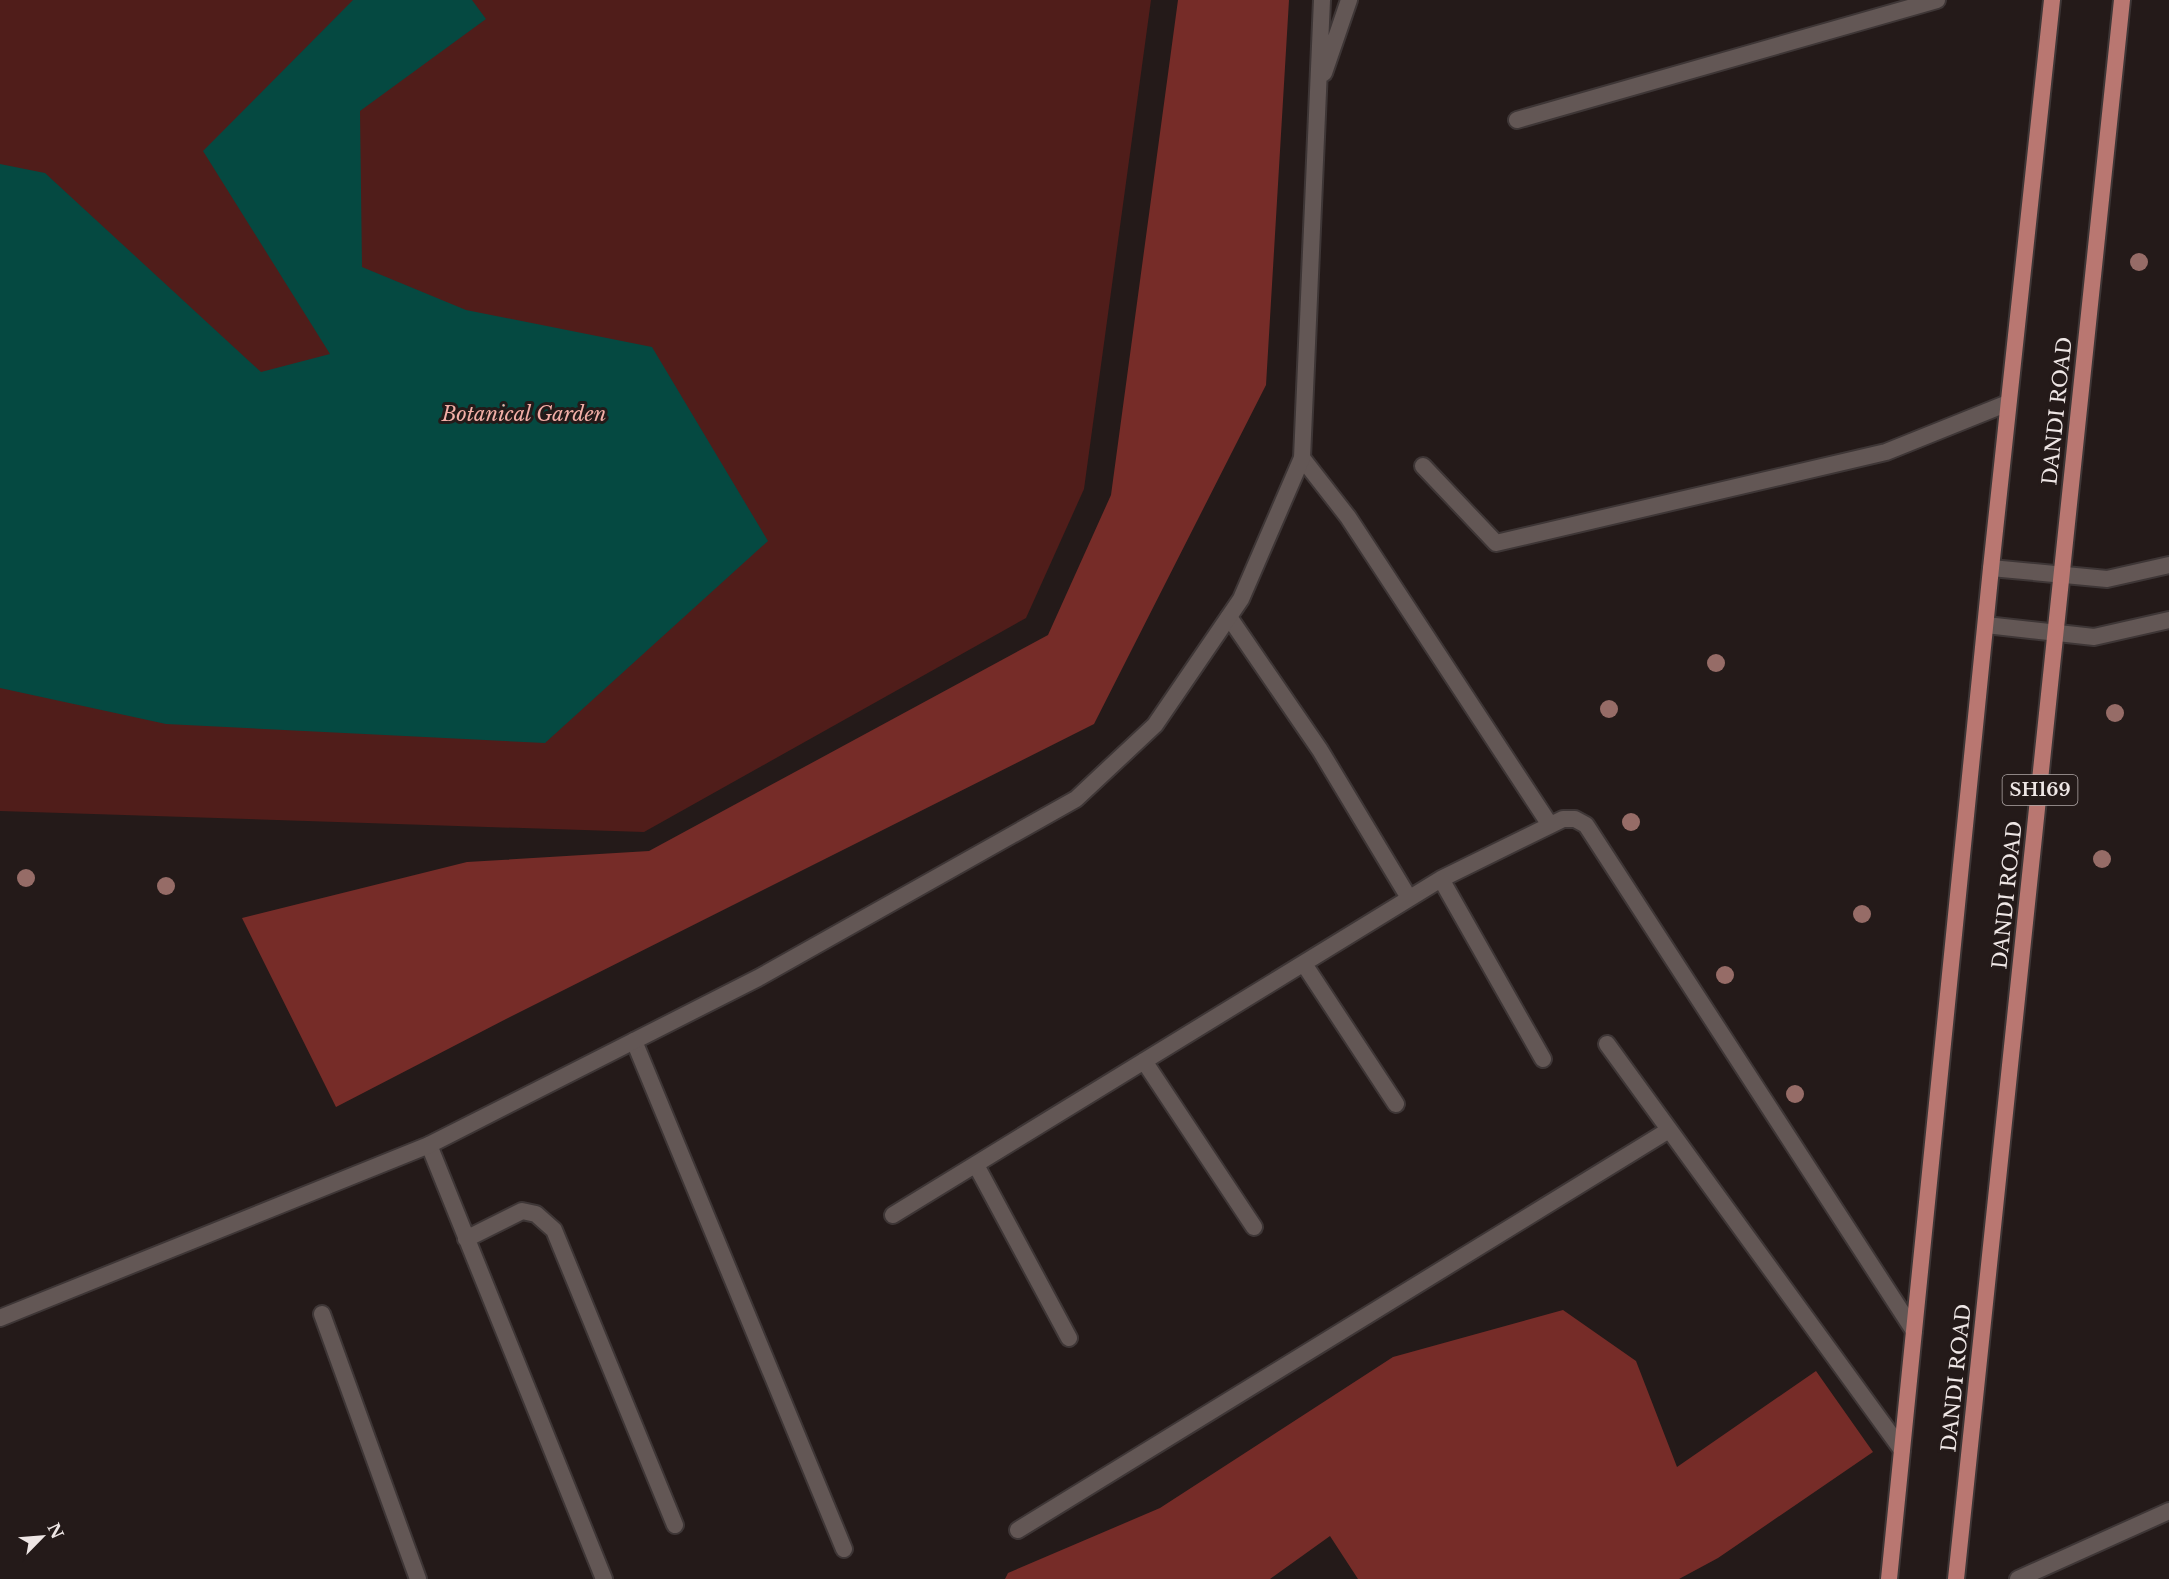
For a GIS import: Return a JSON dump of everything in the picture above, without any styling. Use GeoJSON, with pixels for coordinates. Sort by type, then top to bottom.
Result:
{"type":"FeatureCollection","features":[{"type":"Feature","properties":{"kind":"main road"},"geometry":{"type":"LineString","coordinates":[[1889,1579],[2008,403],[2052,0]]}},
{"type":"Feature","properties":{"kind":"main road","name":"DANDI ROAD"},"geometry":{"type":"LineString","coordinates":[[1956,1579],[2122,0]]}},
{"type":"Feature","properties":{"kind":"street"},"geometry":{"type":"LineString","coordinates":[[0,1318],[429,1145],[758,978],[1076,799],[1155,725],[1241,599],[1302,458],[1322,0]]}},
{"type":"Feature","properties":{"kind":"street"},"geometry":{"type":"LineString","coordinates":[[1318,91],[1349,0]]}},
{"type":"Feature","properties":{"kind":"street"},"geometry":{"type":"LineString","coordinates":[[1516,120],[1937,0]]}},
{"type":"Feature","properties":{"kind":"street"},"geometry":{"type":"LineString","coordinates":[[1423,466],[1496,543],[1886,452],[2008,403]]}},
{"type":"Feature","properties":{"kind":"street"},"geometry":{"type":"LineString","coordinates":[[1302,458],[1348,517],[1550,825]]}},
{"type":"Feature","properties":{"kind":"street"},"geometry":{"type":"LineString","coordinates":[[1991,568],[2107,579],[2169,565]]}},
{"type":"Feature","properties":{"kind":"street"},"geometry":{"type":"LineString","coordinates":[[1229,617],[1320,750],[1409,898]]}},
{"type":"Feature","properties":{"kind":"street"},"geometry":{"type":"LineString","coordinates":[[1986,625],[2094,637],[2169,620]]}},
{"type":"Feature","properties":{"kind":"street"},"geometry":{"type":"LineString","coordinates":[[893,1215],[1441,879],[1563,819],[1575,819],[1586,825],[1914,1331]]}},
{"type":"Feature","properties":{"kind":"street"},"geometry":{"type":"LineString","coordinates":[[1441,879],[1543,1059]]}},
{"type":"Feature","properties":{"kind":"street"},"geometry":{"type":"LineString","coordinates":[[1304,964],[1396,1104]]}},
{"type":"Feature","properties":{"kind":"street"},"geometry":{"type":"LineString","coordinates":[[634,1041],[844,1549]]}},
{"type":"Feature","properties":{"kind":"street"},"geometry":{"type":"LineString","coordinates":[[1607,1044],[1902,1450]]}},
{"type":"Feature","properties":{"kind":"street"},"geometry":{"type":"LineString","coordinates":[[1144,1061],[1254,1227]]}},
{"type":"Feature","properties":{"kind":"street"},"geometry":{"type":"LineString","coordinates":[[1018,1530],[1669,1130]]}},
{"type":"Feature","properties":{"kind":"street"},"geometry":{"type":"LineString","coordinates":[[429,1145],[604,1579]]}},
{"type":"Feature","properties":{"kind":"street"},"geometry":{"type":"LineString","coordinates":[[976,1165],[1069,1338]]}},
{"type":"Feature","properties":{"kind":"street"},"geometry":{"type":"LineString","coordinates":[[466,1239],[522,1211],[536,1214],[554,1230],[675,1525]]}},
{"type":"Feature","properties":{"kind":"street"},"geometry":{"type":"LineString","coordinates":[[322,1314],[418,1579]]}},
{"type":"Feature","properties":{"kind":"street"},"geometry":{"type":"LineString","coordinates":[[2018,1579],[2169,1512]]}},
{"type":"Feature","properties":{"kind":"green space","name":"Botanical Garden"},"geometry":{"type":"Polygon","coordinates":[[[0,0],[1151,0],[1084,489],[1026,618],[644,832],[0,811],[0,0]]]}},
{"type":"Feature","properties":{"kind":"shaded area"},"geometry":{"type":"Polygon","coordinates":[[[1178,0],[1289,0],[1266,385],[1094,724],[506,1019],[336,1107],[242,918],[467,862],[649,851],[1048,635],[1111,495],[1178,0]]]}},
{"type":"Feature","properties":{"kind":"shaded area"},"geometry":{"type":"Polygon","coordinates":[[[1563,1310],[1636,1361],[1677,1467],[1816,1371],[1873,1452],[1718,1558],[1679,1579],[1358,1579],[1330,1536],[1270,1579],[1005,1579],[1008,1573],[1160,1508],[1393,1357],[1563,1310]]]}},
{"type":"Feature","properties":{"kind":"water"},"geometry":{"type":"Polygon","coordinates":[[[353,0],[472,0],[486,19],[360,111],[362,267],[466,310],[652,347],[768,541],[545,743],[166,724],[0,688],[0,164],[45,173],[261,372],[330,354],[203,151],[353,0]]]}}]}
